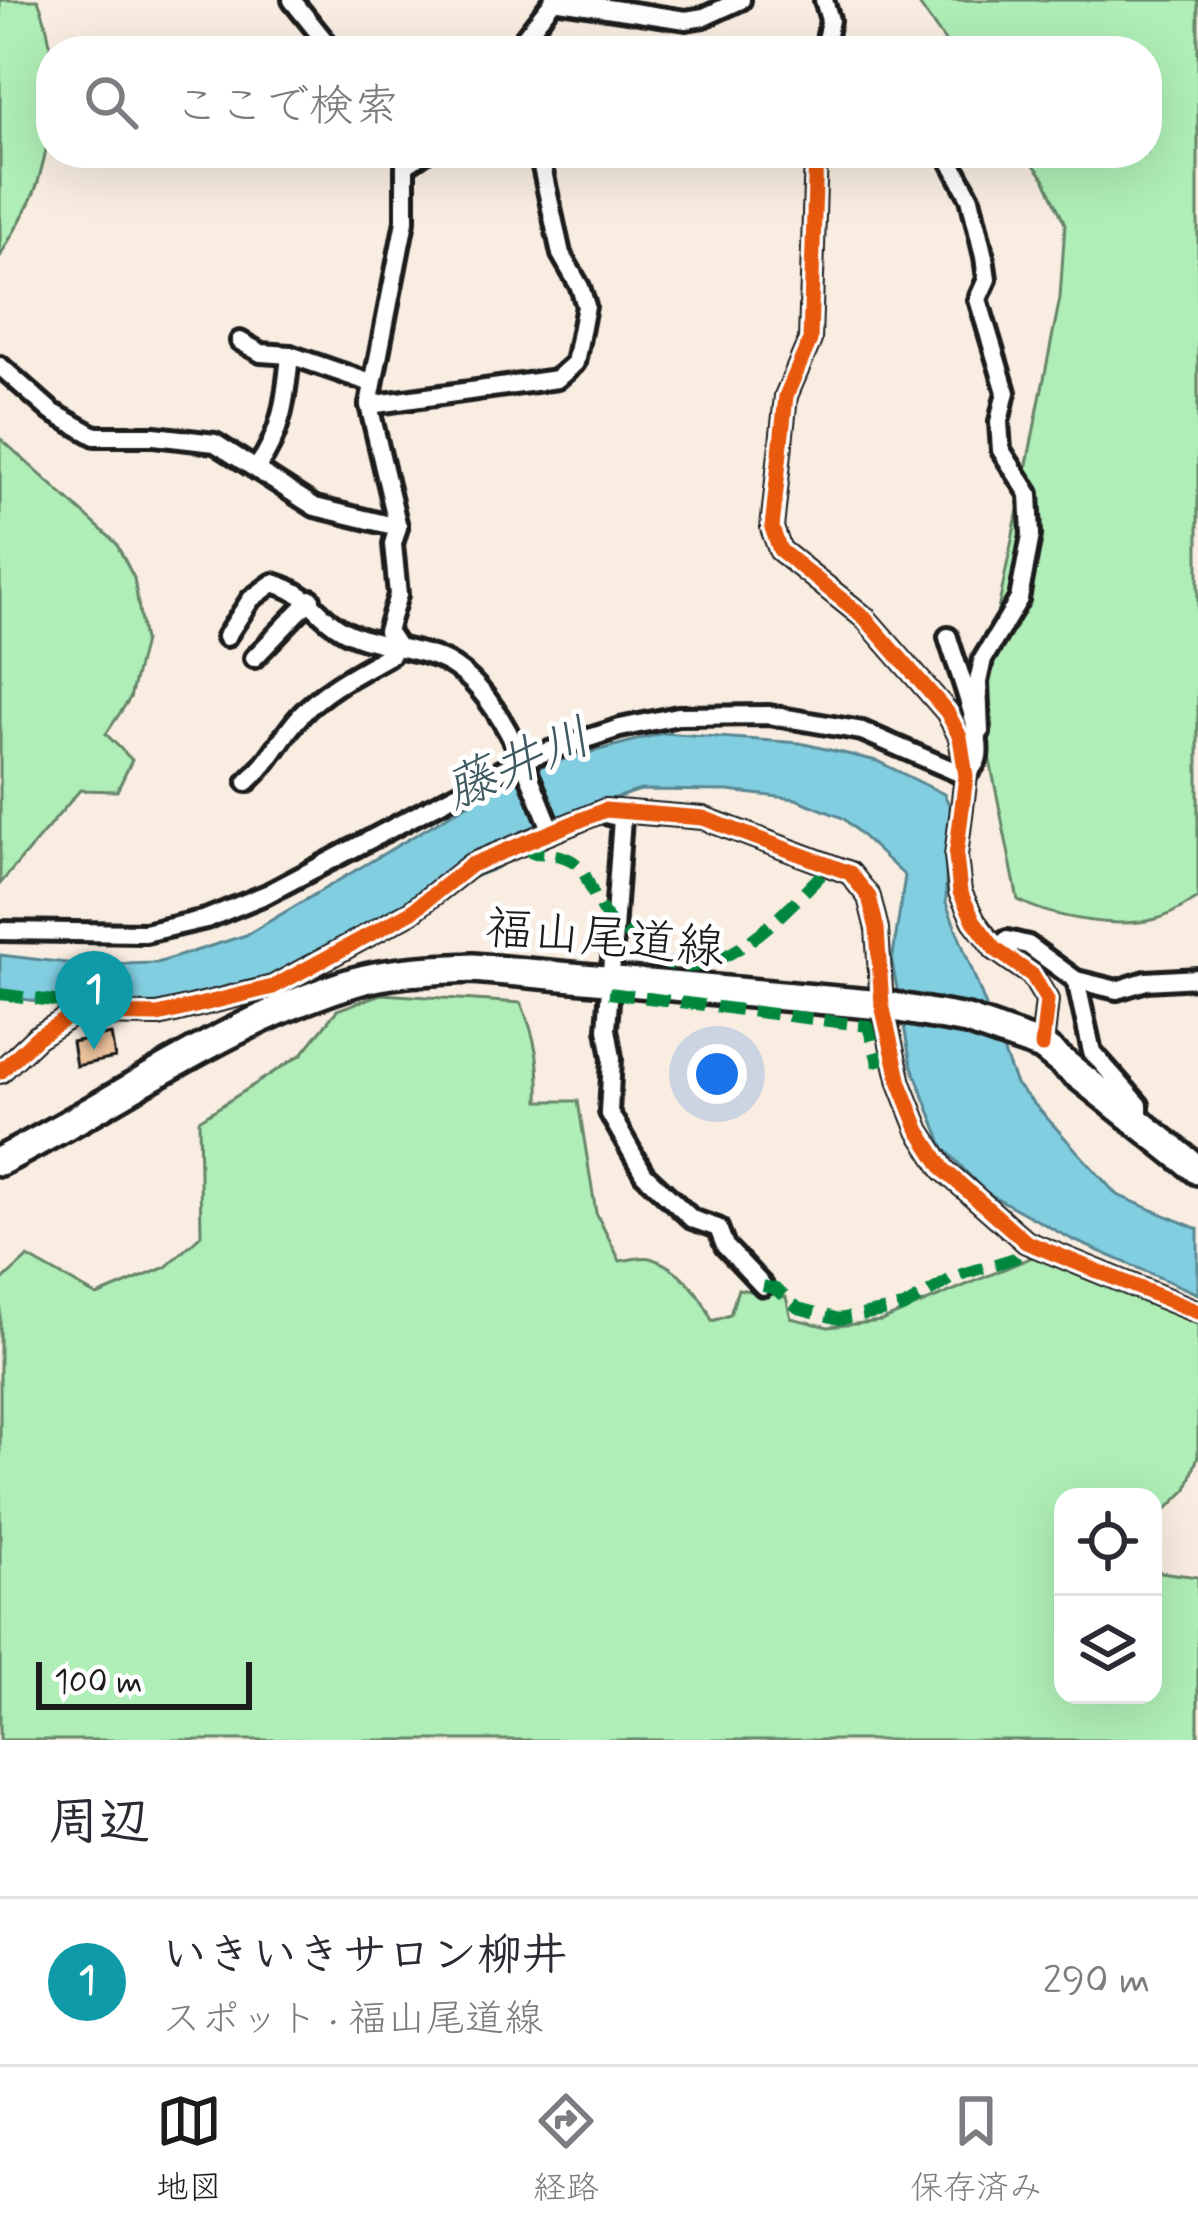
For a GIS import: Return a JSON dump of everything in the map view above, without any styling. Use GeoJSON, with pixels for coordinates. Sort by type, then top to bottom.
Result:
{"type":"FeatureCollection","features":[{"type":"Feature","properties":{"kind":"main road","name":"福山尾道線"},"geometry":{"type":"LineString","coordinates":[[0,1161],[260,1018],[356,982],[414,971],[473,968],[887,1006],[967,1020],[1033,1042],[1198,1170]]}},
{"type":"Feature","properties":{"kind":"street"},"geometry":{"type":"LineString","coordinates":[[292,0],[321,36]]}},
{"type":"Feature","properties":{"kind":"street"},"geometry":{"type":"LineString","coordinates":[[526,36],[554,0],[686,20],[741,0]]}},
{"type":"Feature","properties":{"kind":"street"},"geometry":{"type":"LineString","coordinates":[[824,0],[831,36]]}},
{"type":"Feature","properties":{"kind":"street"},"geometry":{"type":"LineString","coordinates":[[397,646],[387,631],[398,595],[393,544],[398,527],[369,404],[405,221],[404,168]]}},
{"type":"Feature","properties":{"kind":"street"},"geometry":{"type":"LineString","coordinates":[[369,404],[557,379],[575,364],[586,306],[561,254],[541,168]]}},
{"type":"Feature","properties":{"kind":"street"},"geometry":{"type":"LineString","coordinates":[[816,168],[810,340],[786,396],[772,528],[780,550],[866,618],[947,712],[960,737],[966,776],[956,856],[961,892],[974,921],[995,949],[1032,975],[1047,1000],[1033,1042]]}},
{"type":"Feature","properties":{"kind":"street"},"geometry":{"type":"LineString","coordinates":[[954,168],[970,198],[984,257],[987,279],[978,299],[1006,392],[999,422],[1001,450],[1029,494],[1031,535],[1019,599],[983,659],[978,682],[978,758],[966,776]]}},
{"type":"Feature","properties":{"kind":"street"},"geometry":{"type":"LineString","coordinates":[[241,341],[261,353],[290,356],[371,383]]}},
{"type":"Feature","properties":{"kind":"street"},"geometry":{"type":"LineString","coordinates":[[256,467],[274,444],[290,356]]}},
{"type":"Feature","properties":{"kind":"street"},"geometry":{"type":"LineString","coordinates":[[0,366],[52,412],[95,436],[214,443],[315,506],[398,527]]}},
{"type":"Feature","properties":{"kind":"street"},"geometry":{"type":"LineString","coordinates":[[226,637],[250,599],[273,583],[311,599],[341,629],[442,659],[460,672],[509,728],[553,831]]}},
{"type":"Feature","properties":{"kind":"street"},"geometry":{"type":"LineString","coordinates":[[254,658],[311,599]]}},
{"type":"Feature","properties":{"kind":"street"},"geometry":{"type":"LineString","coordinates":[[948,637],[967,706],[980,732]]}},
{"type":"Feature","properties":{"kind":"street"},"geometry":{"type":"LineString","coordinates":[[247,782],[270,762],[298,718],[317,699],[397,646]]}},
{"type":"Feature","properties":{"kind":"street"},"geometry":{"type":"LineString","coordinates":[[0,931],[146,933],[206,919],[267,894],[521,760],[620,728],[678,716],[769,715],[862,731],[966,776]]}},
{"type":"Feature","properties":{"kind":"street"},"geometry":{"type":"LineString","coordinates":[[605,810],[622,818],[609,980],[609,1112],[644,1174],[692,1220],[718,1228],[725,1246],[763,1286]]}},
{"type":"Feature","properties":{"kind":"street"},"geometry":{"type":"LineString","coordinates":[[0,1072],[37,1037],[74,1014],[158,1015],[273,987],[410,912],[471,865],[605,810],[703,818],[850,872],[869,897],[878,929],[900,1083],[919,1131],[944,1170],[1026,1242],[1198,1312]]}},
{"type":"Feature","properties":{"kind":"street"},"geometry":{"type":"LineString","coordinates":[[995,949],[1007,940],[1028,945],[1076,980],[1117,990],[1162,979],[1198,978]]}},
{"type":"Feature","properties":{"kind":"street"},"geometry":{"type":"LineString","coordinates":[[1076,980],[1092,1052],[1139,1105],[1138,1121]]}},
{"type":"Feature","properties":{"kind":"street"},"geometry":{"type":"LineString","coordinates":[[260,1018],[273,987]]}},
{"type":"Feature","properties":{"kind":"green space"},"geometry":{"type":"Polygon","coordinates":[[[0,0],[38,0],[48,36],[36,36],[36,168],[41,168],[26,211],[0,257],[0,0]]]}},
{"type":"Feature","properties":{"kind":"green space"},"geometry":{"type":"Polygon","coordinates":[[[916,0],[1198,0],[1198,898],[1156,919],[1085,920],[1018,900],[979,706],[1060,298],[1065,224],[1036,168],[1162,168],[1162,36],[941,36],[916,0]]]}},
{"type":"Feature","properties":{"kind":"green space"},"geometry":{"type":"Polygon","coordinates":[[[0,438],[116,543],[134,578],[144,641],[130,698],[106,734],[132,760],[117,791],[80,790],[0,884],[0,438]]]}},
{"type":"Feature","properties":{"kind":"green space"},"geometry":{"type":"Polygon","coordinates":[[[381,994],[521,1003],[536,1051],[539,1101],[578,1101],[596,1213],[620,1261],[647,1258],[670,1268],[696,1292],[712,1321],[730,1315],[738,1289],[786,1297],[791,1318],[828,1327],[881,1321],[1049,1250],[1198,1315],[1198,1456],[1187,1489],[1162,1514],[1162,1488],[1054,1488],[1054,1704],[1162,1704],[1162,1572],[1198,1577],[1198,1740],[0,1740],[0,1283],[28,1257],[97,1296],[166,1267],[201,1235],[199,1120],[302,1054],[337,1010],[381,994]]]}},
{"type":"Feature","properties":{"kind":"water"},"geometry":{"type":"Polygon","coordinates":[[[663,733],[800,743],[877,761],[944,794],[954,815],[946,861],[946,903],[1016,1084],[1117,1195],[1198,1229],[1198,1294],[1073,1240],[984,1191],[944,1148],[911,1064],[892,962],[905,876],[843,818],[796,799],[728,791],[641,790],[578,809],[497,868],[392,910],[290,970],[217,993],[148,1006],[85,1008],[0,996],[0,955],[83,965],[157,963],[246,935],[478,798],[546,764],[663,733]]]}},
{"type":"Feature","properties":{"kind":"building"},"geometry":{"type":"Polygon","coordinates":[[[111,1034],[115,1058],[76,1066],[72,1042],[111,1034]]]}},
{"type":"Feature","properties":{"kind":"marked path"},"geometry":{"type":"LineString","coordinates":[[523,844],[532,853],[552,854],[576,864],[611,923],[660,960],[682,966],[705,964],[751,940],[824,872],[817,858]]}},
{"type":"Feature","properties":{"kind":"marked path"},"geometry":{"type":"LineString","coordinates":[[609,993],[868,1026],[879,1066]]}},
{"type":"Feature","properties":{"kind":"marked path"},"geometry":{"type":"LineString","coordinates":[[0,994],[61,1002],[74,1014]]}},
{"type":"Feature","properties":{"kind":"marked path"},"geometry":{"type":"LineString","coordinates":[[763,1286],[776,1289],[798,1308],[839,1319],[904,1307],[956,1276],[1015,1258],[1026,1242]]}},
{"type":"Feature","properties":{"kind":"cycle path"},"geometry":{"type":"LineString","coordinates":[[816,168],[810,340],[786,396],[772,528],[780,550],[865,618],[947,712],[960,737],[966,776],[956,856],[960,892],[995,949],[1032,975],[1047,1000],[1042,1046]]}},
{"type":"Feature","properties":{"kind":"cycle path"},"geometry":{"type":"LineString","coordinates":[[0,1072],[37,1037],[74,1014],[158,1015],[273,987],[411,912],[471,865],[605,810],[703,818],[850,873],[869,897],[877,929],[882,1005],[900,1083],[919,1131],[944,1170],[1026,1242],[1198,1312]]}},
{"type":"Feature","properties":{"kind":"place","name":"いきいきサロン柳井"},"geometry":{"type":"Point","coordinates":[94,1050]}},
{"type":"Feature","properties":{"kind":"water label","name":"藤井川"},"geometry":{"type":"Point","coordinates":[517,762]}}]}
